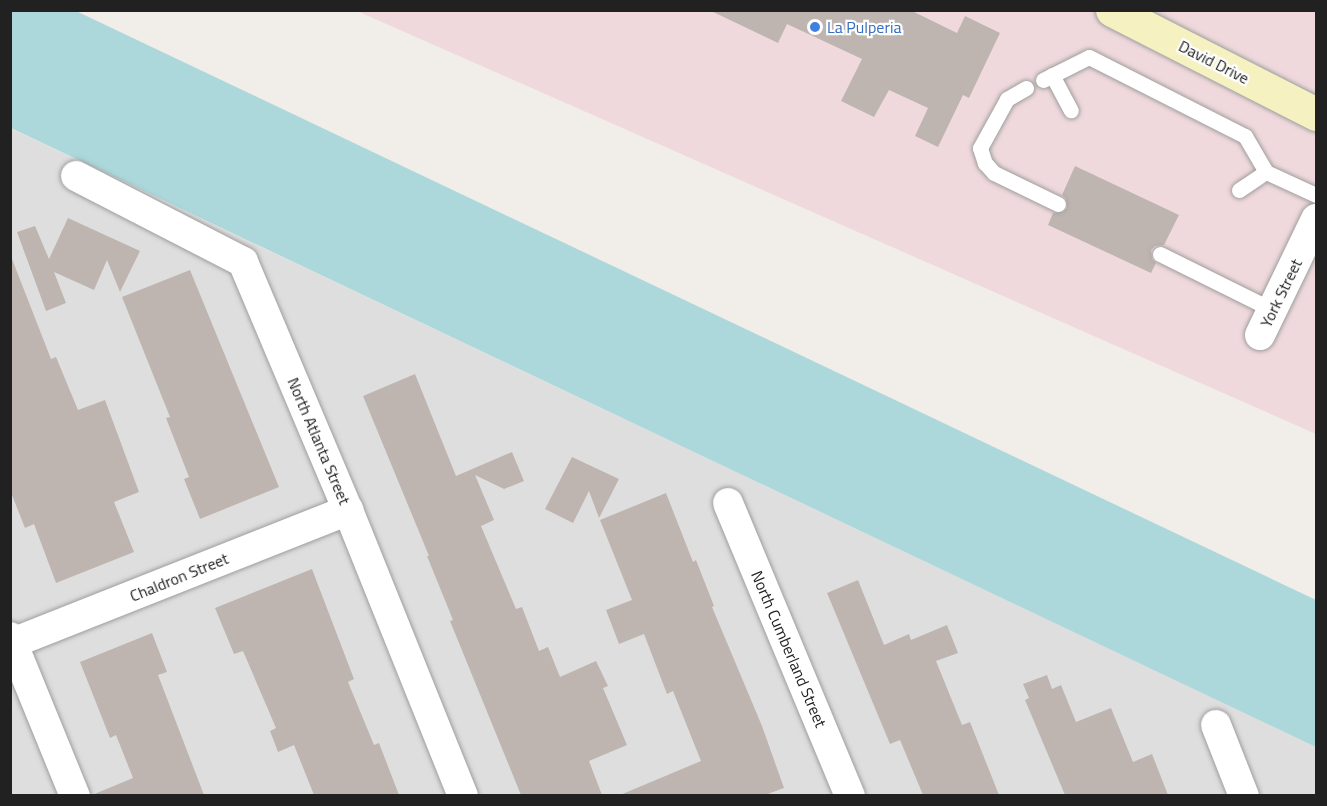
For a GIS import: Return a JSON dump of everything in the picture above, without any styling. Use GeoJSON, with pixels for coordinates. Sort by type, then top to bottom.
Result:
{"type":"FeatureCollection","features":[{"type":"Feature","properties":{"kind":"main road","name":"David Drive"},"geometry":{"type":"LineString","coordinates":[[1112,10],[1317,114]]}},
{"type":"Feature","properties":{"kind":"street","name":"North Atlanta Street"},"geometry":{"type":"LineString","coordinates":[[76,176],[243,262],[348,510],[463,795]]}},
{"type":"Feature","properties":{"kind":"street","name":"York Street"},"geometry":{"type":"LineString","coordinates":[[1266,322],[1317,219]]}},
{"type":"Feature","properties":{"kind":"street","name":"North Cumberland Street"},"geometry":{"type":"LineString","coordinates":[[728,504],[850,795]]}},
{"type":"Feature","properties":{"kind":"street","name":"Chaldron Street"},"geometry":{"type":"LineString","coordinates":[[11,641],[348,510]]}},
{"type":"Feature","properties":{"kind":"street"},"geometry":{"type":"LineString","coordinates":[[11,641],[75,795]]}},
{"type":"Feature","properties":{"kind":"street"},"geometry":{"type":"LineString","coordinates":[[1216,725],[1244,795]]}},
{"type":"Feature","properties":{"kind":"lane"},"geometry":{"type":"LineString","coordinates":[[1071,110],[1047,77],[1089,57],[1245,136],[1266,172],[1317,195]]}},
{"type":"Feature","properties":{"kind":"lane"},"geometry":{"type":"LineString","coordinates":[[1026,88],[1007,99],[980,148],[985,163],[994,173],[1058,204]]}},
{"type":"Feature","properties":{"kind":"lane"},"geometry":{"type":"LineString","coordinates":[[1239,190],[1266,172]]}},
{"type":"Feature","properties":{"kind":"lane"},"geometry":{"type":"LineString","coordinates":[[1160,254],[1266,322]]}},
{"type":"Feature","properties":{"kind":"shaded area"},"geometry":{"type":"Polygon","coordinates":[[[357,11],[1316,11],[1316,434],[357,11]]]}},
{"type":"Feature","properties":{"kind":"shaded area"},"geometry":{"type":"Polygon","coordinates":[[[10,128],[1316,747],[1316,795],[11,795],[10,128]]]}},
{"type":"Feature","properties":{"kind":"water"},"geometry":{"type":"Polygon","coordinates":[[[10,11],[76,11],[1316,600],[1316,747],[11,128],[10,11]]]}},
{"type":"Feature","properties":{"kind":"building"},"geometry":{"type":"Polygon","coordinates":[[[709,10],[910,10],[957,33],[965,16],[1000,33],[969,98],[963,95],[938,147],[915,136],[928,108],[889,90],[874,117],[841,101],[862,59],[787,24],[778,43],[709,10]]]}},
{"type":"Feature","properties":{"kind":"building"},"geometry":{"type":"Polygon","coordinates":[[[1075,166],[1179,215],[1164,245],[1155,246],[1151,250],[1152,259],[1156,263],[1151,273],[1048,225],[1053,213],[1063,212],[1067,208],[1066,199],[1062,195],[1075,166]]]}},
{"type":"Feature","properties":{"kind":"building"},"geometry":{"type":"Polygon","coordinates":[[[68,218],[140,251],[120,292],[107,260],[94,290],[54,272],[66,303],[46,311],[17,232],[35,226],[49,259],[68,218]]]}},
{"type":"Feature","properties":{"kind":"building"},"geometry":{"type":"Polygon","coordinates":[[[12,259],[51,359],[56,357],[78,410],[105,400],[139,492],[114,502],[134,552],[56,583],[34,524],[25,528],[10,490],[12,259]]]}},
{"type":"Feature","properties":{"kind":"building"},"geometry":{"type":"Polygon","coordinates":[[[190,270],[279,487],[200,519],[184,479],[189,477],[166,418],[170,417],[122,297],[190,270]]]}},
{"type":"Feature","properties":{"kind":"building"},"geometry":{"type":"Polygon","coordinates":[[[415,374],[456,476],[512,452],[524,481],[504,489],[475,475],[494,520],[481,526],[516,609],[522,607],[539,651],[548,647],[560,677],[596,661],[608,686],[603,688],[627,745],[589,761],[602,795],[521,795],[450,621],[453,620],[427,556],[429,556],[363,396],[415,374]]]}},
{"type":"Feature","properties":{"kind":"building"},"geometry":{"type":"Polygon","coordinates":[[[572,457],[619,479],[599,518],[589,491],[573,523],[545,509],[572,457]]]}},
{"type":"Feature","properties":{"kind":"building"},"geometry":{"type":"Polygon","coordinates":[[[666,493],[693,562],[696,560],[714,606],[712,607],[762,726],[784,788],[765,795],[620,795],[701,761],[673,691],[667,694],[644,634],[619,644],[606,610],[632,600],[600,520],[666,493]]]}},
{"type":"Feature","properties":{"kind":"building"},"geometry":{"type":"Polygon","coordinates":[[[312,569],[354,679],[348,682],[374,745],[379,743],[399,795],[314,795],[294,745],[278,752],[270,731],[276,728],[243,651],[234,654],[215,608],[312,569]]]}},
{"type":"Feature","properties":{"kind":"building"},"geometry":{"type":"Polygon","coordinates":[[[858,580],[884,645],[909,634],[911,640],[947,625],[958,653],[936,661],[962,725],[970,722],[999,795],[923,795],[900,740],[890,744],[827,593],[858,580]]]}},
{"type":"Feature","properties":{"kind":"building"},"geometry":{"type":"Polygon","coordinates":[[[152,633],[167,672],[158,675],[204,795],[92,795],[133,778],[116,735],[110,738],[80,662],[152,633]]]}},
{"type":"Feature","properties":{"kind":"building"},"geometry":{"type":"Polygon","coordinates":[[[1047,675],[1052,689],[1061,685],[1076,722],[1111,708],[1133,762],[1152,754],[1168,795],[1065,795],[1025,700],[1029,698],[1023,684],[1047,675]]]}},
{"type":"Feature","properties":{"kind":"place","name":"La Pulperia"},"geometry":{"type":"Point","coordinates":[815,27]}}]}
